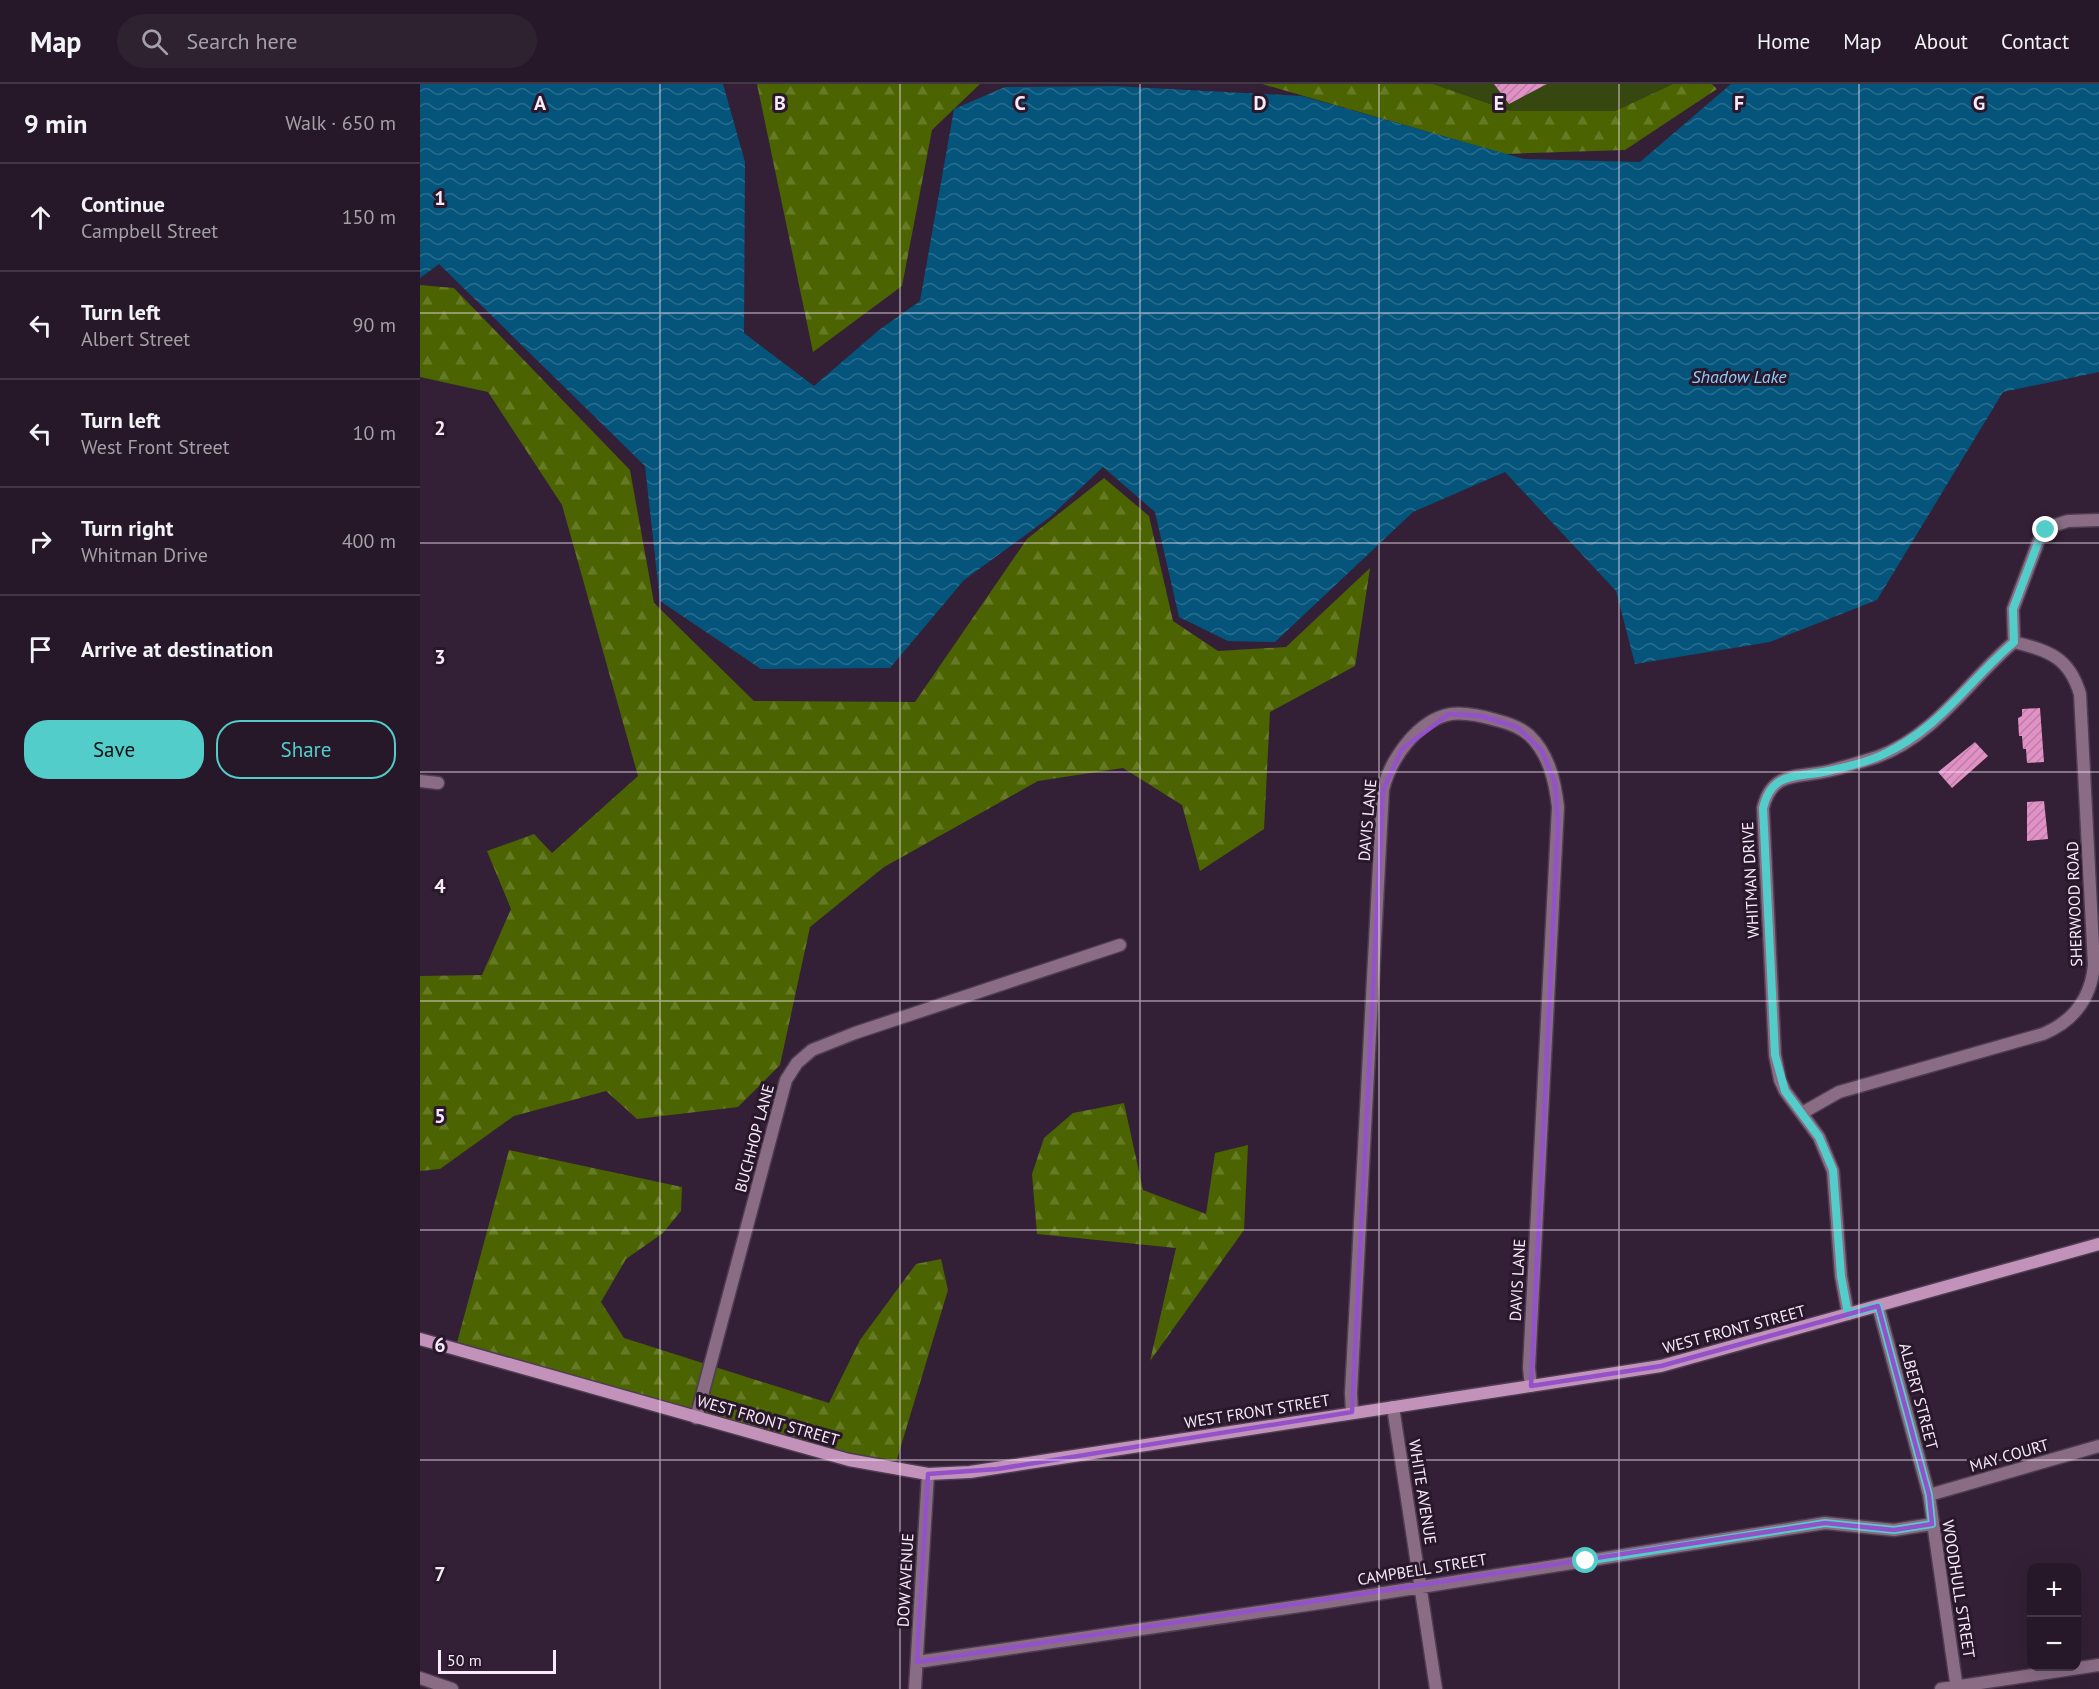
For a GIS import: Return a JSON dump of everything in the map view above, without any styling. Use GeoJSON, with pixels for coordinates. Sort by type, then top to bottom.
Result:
{"type":"FeatureCollection","features":[{"type":"Feature","properties":{"kind":"street"},"geometry":{"type":"LineString","coordinates":[[2014,642],[2013,609],[2039,540],[2052,526],[2068,521],[2099,520]]}},
{"type":"Feature","properties":{"kind":"street","name":"WHITMAN DRIVE"},"geometry":{"type":"LineString","coordinates":[[1848,1314],[1841,1276],[1833,1170],[1819,1137],[1782,1086],[1775,1055],[1763,808],[1765,797],[1779,781],[1794,774],[1827,771],[1861,762],[1913,738],[1959,699],[1986,666],[2014,642]]}},
{"type":"Feature","properties":{"kind":"street","name":"SHERWOOD ROAD"},"geometry":{"type":"LineString","coordinates":[[1802,1113],[1839,1092],[2043,1034],[2068,1021],[2088,994],[2094,965],[2080,694],[2076,680],[2064,663],[2050,653],[2014,642]]}},
{"type":"Feature","properties":{"kind":"street","name":"DAVIS LANE"},"geometry":{"type":"LineString","coordinates":[[1352,1412],[1351,1393],[1383,790],[1387,776],[1402,749],[1422,729],[1449,714],[1481,716],[1517,727],[1529,735],[1550,767],[1558,807],[1536,1204],[1529,1368],[1531,1386]]}},
{"type":"Feature","properties":{"kind":"street"},"geometry":{"type":"LineString","coordinates":[[420,781],[438,783]]}},
{"type":"Feature","properties":{"kind":"street","name":"BUCHHOP LANE"},"geometry":{"type":"LineString","coordinates":[[696,1418],[786,1080],[796,1063],[812,1050],[855,1033],[1120,945]]}},
{"type":"Feature","properties":{"kind":"street","name":"WEST FRONT STREET"},"geometry":{"type":"LineString","coordinates":[[420,1339],[849,1460],[928,1474],[1008,1468],[1352,1412],[1661,1366],[2099,1244]]}},
{"type":"Feature","properties":{"kind":"street","name":"ALBERT STREET"},"geometry":{"type":"LineString","coordinates":[[1878,1306],[1929,1495]]}},
{"type":"Feature","properties":{"kind":"street","name":"WHITE AVENUE"},"geometry":{"type":"LineString","coordinates":[[1393,1407],[1436,1689]]}},
{"type":"Feature","properties":{"kind":"street","name":"MAY COURT"},"geometry":{"type":"LineString","coordinates":[[1929,1495],[2099,1446]]}},
{"type":"Feature","properties":{"kind":"street","name":"DOW AVENUE"},"geometry":{"type":"LineString","coordinates":[[915,1689],[928,1474]]}},
{"type":"Feature","properties":{"kind":"street","name":"WOODHULL STREET"},"geometry":{"type":"LineString","coordinates":[[1929,1495],[1957,1688]]}},
{"type":"Feature","properties":{"kind":"street","name":"CAMPBELL STREET"},"geometry":{"type":"LineString","coordinates":[[917,1662],[1825,1523],[1894,1530],[1932,1524]]}},
{"type":"Feature","properties":{"kind":"street"},"geometry":{"type":"LineString","coordinates":[[1941,1689],[2099,1665]]}},
{"type":"Feature","properties":{"kind":"street"},"geometry":{"type":"LineString","coordinates":[[420,1678],[452,1689]]}},
{"type":"Feature","properties":{"kind":"highlighted area"},"geometry":{"type":"Polygon","coordinates":[[[1449,714],[1481,716],[1517,727],[1542,751],[1555,783],[1558,823],[1531,1386],[1661,1366],[1878,1306],[1929,1495],[1932,1524],[1894,1530],[1825,1523],[917,1662],[928,1474],[997,1469],[1352,1412],[1383,790],[1402,749],[1449,714]]]}},
{"type":"Feature","properties":{"kind":"green space"},"geometry":{"type":"Polygon","coordinates":[[[757,84],[980,84],[932,130],[902,286],[813,352],[757,84]]]}},
{"type":"Feature","properties":{"kind":"green space"},"geometry":{"type":"Polygon","coordinates":[[[1262,84],[1433,84],[1510,111],[1615,111],[1673,84],[1712,84],[1717,89],[1625,150],[1505,154],[1262,84]]]}},
{"type":"Feature","properties":{"kind":"green space"},"geometry":{"type":"Polygon","coordinates":[[[1433,84],[1673,84],[1615,111],[1510,111],[1433,84]]]}},
{"type":"Feature","properties":{"kind":"green space"},"geometry":{"type":"Polygon","coordinates":[[[420,285],[454,288],[630,470],[654,603],[754,701],[915,702],[1027,539],[1104,478],[1149,516],[1173,621],[1218,651],[1286,647],[1370,568],[1355,666],[1270,712],[1264,829],[1200,871],[1182,805],[1123,768],[1038,781],[884,867],[810,927],[780,1065],[738,1107],[637,1119],[606,1091],[514,1116],[440,1169],[420,1171],[420,976],[482,975],[511,909],[487,851],[534,834],[552,853],[638,776],[562,505],[488,392],[420,377],[420,285]]]}},
{"type":"Feature","properties":{"kind":"green space"},"geometry":{"type":"Polygon","coordinates":[[[1124,1103],[1143,1190],[1206,1214],[1215,1153],[1248,1145],[1244,1230],[1150,1361],[1176,1248],[1037,1234],[1032,1174],[1044,1138],[1073,1113],[1124,1103]]]}},
{"type":"Feature","properties":{"kind":"green space"},"geometry":{"type":"Polygon","coordinates":[[[509,1150],[682,1187],[681,1211],[663,1233],[626,1259],[601,1302],[624,1338],[829,1403],[860,1340],[916,1264],[941,1259],[948,1290],[894,1469],[455,1350],[509,1150]]]}},
{"type":"Feature","properties":{"kind":"water","name":"Shadow Lake"},"geometry":{"type":"Polygon","coordinates":[[[420,84],[723,84],[745,162],[744,333],[814,386],[879,330],[920,301],[954,109],[1005,87],[1114,86],[1302,96],[1524,159],[1640,162],[1731,84],[2099,84],[2099,372],[2003,392],[1877,600],[1770,642],[1635,664],[1616,591],[1505,472],[1413,512],[1275,642],[1228,641],[1179,617],[1155,512],[1103,467],[1050,517],[964,580],[890,668],[761,669],[660,601],[645,466],[439,264],[420,278],[420,84]]]}},
{"type":"Feature","properties":{"kind":"building"},"geometry":{"type":"Polygon","coordinates":[[[1494,84],[1547,84],[1509,104],[1494,84]]]}},
{"type":"Feature","properties":{"kind":"building"},"geometry":{"type":"Polygon","coordinates":[[[2040,708],[2044,762],[2027,763],[2026,749],[2023,749],[2022,736],[2019,736],[2018,718],[2022,716],[2022,709],[2040,708]]]}},
{"type":"Feature","properties":{"kind":"building"},"geometry":{"type":"Polygon","coordinates":[[[1975,742],[1988,756],[1952,788],[1938,772],[1975,742]]]}},
{"type":"Feature","properties":{"kind":"building"},"geometry":{"type":"Polygon","coordinates":[[[2044,801],[2048,839],[2027,841],[2027,802],[2044,801]]]}},
{"type":"Feature","properties":{"kind":"route"},"geometry":{"type":"LineString","coordinates":[[1586,1561],[1825,1523],[1894,1530],[1932,1524],[1929,1495],[1878,1306],[1848,1314],[1841,1276],[1837,1195],[1829,1157],[1819,1137],[1785,1091],[1780,1080],[1775,1055],[1763,808],[1765,797],[1779,781],[1794,774],[1827,771],[1881,755],[1913,738],[1935,722],[1959,699],[1986,666],[2014,642],[2012,621],[2016,598],[2039,540],[2046,530]]}}]}
